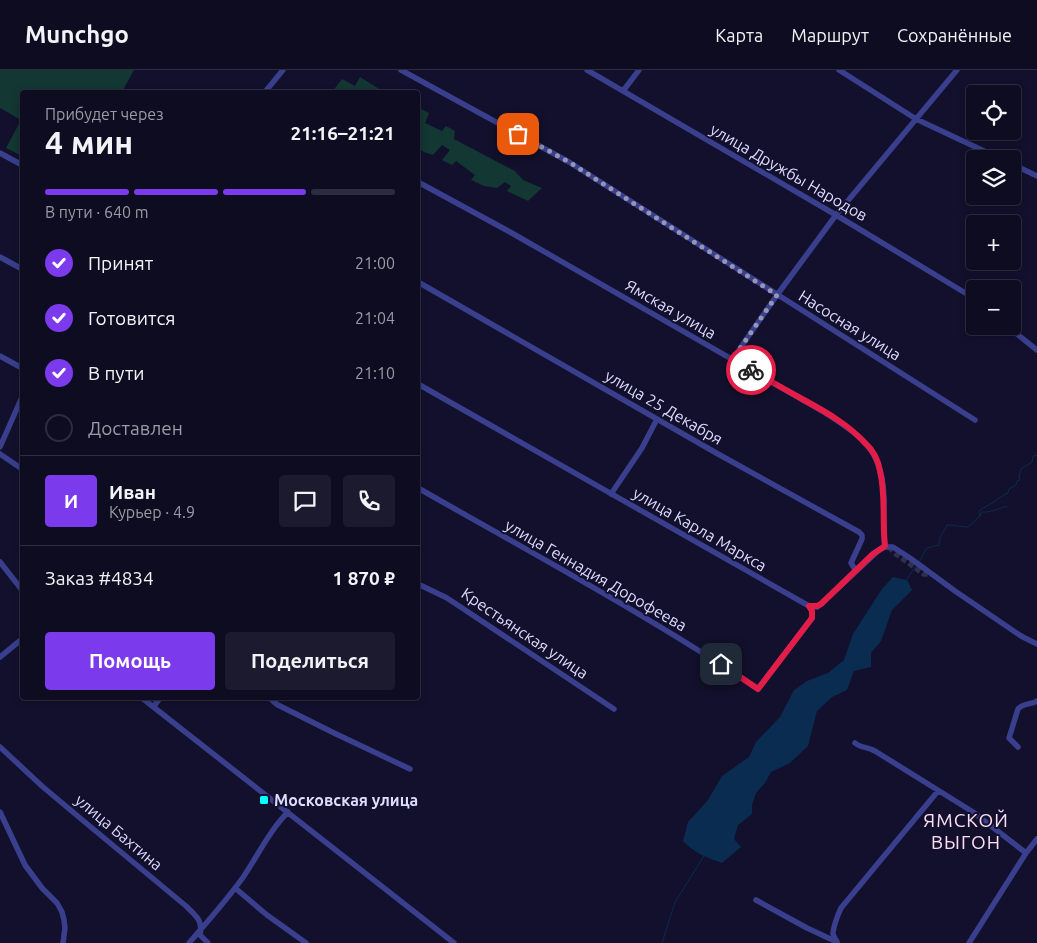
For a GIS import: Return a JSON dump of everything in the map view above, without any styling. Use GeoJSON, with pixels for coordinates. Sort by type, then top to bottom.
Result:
{"type":"FeatureCollection","features":[{"type":"Feature","properties":{"kind":"street"},"geometry":{"type":"LineString","coordinates":[[267,90],[283,70]]}},
{"type":"Feature","properties":{"kind":"street","name":"Насосная улица"},"geometry":{"type":"LineString","coordinates":[[401,70],[569,162],[975,420]]}},
{"type":"Feature","properties":{"kind":"street","name":"улица Дружбы Народов"},"geometry":{"type":"LineString","coordinates":[[588,70],[966,293]]}},
{"type":"Feature","properties":{"kind":"street"},"geometry":{"type":"LineString","coordinates":[[623,90],[639,70]]}},
{"type":"Feature","properties":{"kind":"street"},"geometry":{"type":"LineString","coordinates":[[839,70],[916,119],[982,150]]}},
{"type":"Feature","properties":{"kind":"street"},"geometry":{"type":"LineString","coordinates":[[732,360],[836,215],[957,70]]}},
{"type":"Feature","properties":{"kind":"street"},"geometry":{"type":"LineString","coordinates":[[0,153],[20,164]]}},
{"type":"Feature","properties":{"kind":"street"},"geometry":{"type":"LineString","coordinates":[[1021,168],[1037,176]]}},
{"type":"Feature","properties":{"kind":"street","name":"Ямская улица"},"geometry":{"type":"LineString","coordinates":[[420,183],[510,232],[824,412],[846,427],[867,444],[876,458],[880,470],[883,484],[885,546]]}},
{"type":"Feature","properties":{"kind":"street"},"geometry":{"type":"LineString","coordinates":[[0,257],[20,268]]}},
{"type":"Feature","properties":{"kind":"street","name":"улица 25 Декабря"},"geometry":{"type":"LineString","coordinates":[[420,283],[861,534],[862,539],[851,563],[856,571]]}},
{"type":"Feature","properties":{"kind":"street"},"geometry":{"type":"LineString","coordinates":[[1019,335],[1037,350]]}},
{"type":"Feature","properties":{"kind":"street"},"geometry":{"type":"LineString","coordinates":[[0,356],[20,367]]}},
{"type":"Feature","properties":{"kind":"street","name":"улица Карла Маркса"},"geometry":{"type":"LineString","coordinates":[[420,385],[809,606]]}},
{"type":"Feature","properties":{"kind":"street"},"geometry":{"type":"LineString","coordinates":[[0,447],[20,402]]}},
{"type":"Feature","properties":{"kind":"street"},"geometry":{"type":"LineString","coordinates":[[611,494],[642,448],[657,419]]}},
{"type":"Feature","properties":{"kind":"street"},"geometry":{"type":"LineString","coordinates":[[0,454],[20,468]]}},
{"type":"Feature","properties":{"kind":"street","name":"улица Геннадия Дорофеева"},"geometry":{"type":"LineString","coordinates":[[420,489],[597,590],[721,664],[758,689],[812,618],[812,611],[809,606]]}},
{"type":"Feature","properties":{"kind":"street"},"geometry":{"type":"LineString","coordinates":[[809,606],[821,604],[873,554],[885,546],[893,547],[896,545],[940,575],[939,579],[955,591],[1037,644]]}},
{"type":"Feature","properties":{"kind":"street"},"geometry":{"type":"LineString","coordinates":[[0,562],[20,587]]}},
{"type":"Feature","properties":{"kind":"street","name":"Крестьянская улица"},"geometry":{"type":"LineString","coordinates":[[420,585],[447,598],[614,709]]}},
{"type":"Feature","properties":{"kind":"street"},"geometry":{"type":"LineString","coordinates":[[0,657],[20,641]]}},
{"type":"Feature","properties":{"kind":"street"},"geometry":{"type":"LineString","coordinates":[[145,700],[454,943]]}},
{"type":"Feature","properties":{"kind":"street"},"geometry":{"type":"LineString","coordinates":[[154,706],[158,700]]}},
{"type":"Feature","properties":{"kind":"street"},"geometry":{"type":"LineString","coordinates":[[272,700],[278,705],[410,769]]}},
{"type":"Feature","properties":{"kind":"street"},"geometry":{"type":"LineString","coordinates":[[1018,747],[1009,738],[1018,709],[1021,706],[1037,701]]}},
{"type":"Feature","properties":{"kind":"street"},"geometry":{"type":"LineString","coordinates":[[855,743],[863,748],[875,751],[973,812],[1026,853]]}},
{"type":"Feature","properties":{"kind":"street","name":"улица Бахтина"},"geometry":{"type":"LineString","coordinates":[[0,747],[43,787],[186,906],[200,920],[202,929],[200,936],[208,943]]}},
{"type":"Feature","properties":{"kind":"street"},"geometry":{"type":"LineString","coordinates":[[838,943],[833,932],[841,908],[938,791]]}},
{"type":"Feature","properties":{"kind":"street"},"geometry":{"type":"LineString","coordinates":[[0,812],[25,865],[42,888],[58,903],[64,920],[63,943]]}},
{"type":"Feature","properties":{"kind":"street"},"geometry":{"type":"LineString","coordinates":[[189,943],[235,888],[279,821],[288,812]]}},
{"type":"Feature","properties":{"kind":"street"},"geometry":{"type":"LineString","coordinates":[[969,943],[1026,853],[1037,839]]}},
{"type":"Feature","properties":{"kind":"street"},"geometry":{"type":"LineString","coordinates":[[235,888],[267,915],[306,943]]}},
{"type":"Feature","properties":{"kind":"street"},"geometry":{"type":"LineString","coordinates":[[756,900],[838,943]]}},
{"type":"Feature","properties":{"kind":"green space"},"geometry":{"type":"Polygon","coordinates":[[[0,70],[134,70],[123,90],[20,90],[20,119],[0,108],[0,70]]]}},
{"type":"Feature","properties":{"kind":"green space"},"geometry":{"type":"Polygon","coordinates":[[[360,77],[381,90],[334,90],[342,79],[355,86],[360,77]]]}},
{"type":"Feature","properties":{"kind":"green space"},"geometry":{"type":"Polygon","coordinates":[[[420,108],[429,113],[425,123],[442,131],[446,126],[455,131],[454,139],[515,171],[523,180],[542,188],[528,201],[507,191],[511,186],[505,182],[497,188],[484,186],[471,180],[475,175],[456,161],[452,165],[442,160],[450,150],[442,145],[433,155],[420,149],[420,108]]]}},
{"type":"Feature","properties":{"kind":"green space"},"geometry":{"type":"Polygon","coordinates":[[[20,122],[20,155],[6,148],[20,122]]]}},
{"type":"Feature","properties":{"kind":"water"},"geometry":{"type":"Polygon","coordinates":[[[893,577],[907,580],[912,590],[892,610],[881,641],[871,653],[871,667],[854,671],[847,690],[832,697],[817,711],[808,746],[790,763],[771,772],[765,783],[756,793],[752,805],[752,814],[738,825],[734,839],[741,847],[722,863],[696,852],[683,841],[688,822],[708,800],[722,776],[749,757],[756,742],[780,717],[794,690],[807,681],[828,673],[844,660],[853,634],[882,589],[893,577]]]}},
{"type":"Feature","properties":{"kind":"waterway"},"geometry":{"type":"LineString","coordinates":[[919,562],[927,548],[939,545],[947,525],[968,527],[980,516],[979,511],[1008,493],[1009,489],[1016,485],[1017,481],[1020,480],[1021,469],[1032,462],[1035,455],[1037,456]]}},
{"type":"Feature","properties":{"kind":"waterway"},"geometry":{"type":"LineString","coordinates":[[980,516],[982,512],[1007,507]]}},
{"type":"Feature","properties":{"kind":"waterway"},"geometry":{"type":"LineString","coordinates":[[906,581],[916,565]]}},
{"type":"Feature","properties":{"kind":"waterway"},"geometry":{"type":"LineString","coordinates":[[662,943],[675,902],[704,856]]}},
{"type":"Feature","properties":{"kind":"tunnel"},"geometry":{"type":"LineString","coordinates":[[889,547],[924,574],[933,574]]}},
{"type":"Feature","properties":{"kind":"way so far"},"geometry":{"type":"LineString","coordinates":[[518,134],[569,162],[777,295],[732,360],[751,370]]}},
{"type":"Feature","properties":{"kind":"place","name":"Московская улица"},"geometry":{"type":"Point","coordinates":[264,800]}},
{"type":"Feature","properties":{"kind":"district","name":"ЯМСКОЙ ВЫГОН"},"geometry":{"type":"Point","coordinates":[966,831]}},
{"type":"Feature","properties":{"kind":"route"},"geometry":{"type":"LineString","coordinates":[[721,664],[758,689],[812,618],[812,611],[809,606],[813,607],[821,604],[873,554],[885,546],[883,484],[874,453],[867,444],[824,412],[751,370]]}}]}
